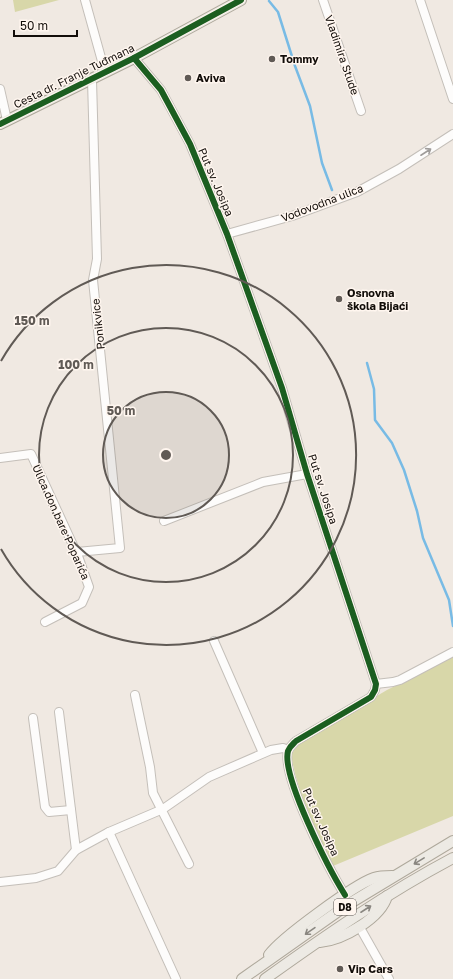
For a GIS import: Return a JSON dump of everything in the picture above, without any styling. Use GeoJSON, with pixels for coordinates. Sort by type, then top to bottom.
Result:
{"type":"FeatureCollection","features":[{"type":"Feature","properties":{"kind":"main road","name":"Cesta dr. Franje Tuđmana"},"geometry":{"type":"LineString","coordinates":[[3,122],[92,80],[241,0]]}},
{"type":"Feature","properties":{"kind":"main road","name":"D8"},"geometry":{"type":"LineString","coordinates":[[242,979],[392,876],[453,841]]}},
{"type":"Feature","properties":{"kind":"main road","name":"D8"},"geometry":{"type":"LineString","coordinates":[[265,979],[316,942],[387,896],[453,858]]}},
{"type":"Feature","properties":{"kind":"main road"},"geometry":{"type":"LineString","coordinates":[[265,962],[273,949],[282,941],[345,895],[374,878],[392,876]]}},
{"type":"Feature","properties":{"kind":"main road"},"geometry":{"type":"LineString","coordinates":[[316,942],[336,938],[359,926],[382,909],[387,896]]}},
{"type":"Feature","properties":{"kind":"street"},"geometry":{"type":"LineString","coordinates":[[85,0],[105,72]]}},
{"type":"Feature","properties":{"kind":"street","name":"Vladimira Stude"},"geometry":{"type":"LineString","coordinates":[[323,0],[361,111]]}},
{"type":"Feature","properties":{"kind":"street"},"geometry":{"type":"LineString","coordinates":[[420,0],[453,99]]}},
{"type":"Feature","properties":{"kind":"street","name":"Put sv. Josipa"},"geometry":{"type":"LineString","coordinates":[[134,58],[162,90],[190,144],[227,234],[282,388],[307,474],[376,684]]}},
{"type":"Feature","properties":{"kind":"street","name":"Ponikvice"},"geometry":{"type":"LineString","coordinates":[[76,552],[120,548],[93,280],[97,259],[92,80]]}},
{"type":"Feature","properties":{"kind":"street"},"geometry":{"type":"LineString","coordinates":[[0,89],[3,122]]}},
{"type":"Feature","properties":{"kind":"street","name":"Vodovodna ulica"},"geometry":{"type":"LineString","coordinates":[[227,234],[292,216],[356,192],[398,170],[453,134]]}},
{"type":"Feature","properties":{"kind":"street","name":"Ulica don bare Poparića"},"geometry":{"type":"LineString","coordinates":[[0,458],[31,454],[76,552],[89,587],[82,603],[45,622]]}},
{"type":"Feature","properties":{"kind":"street"},"geometry":{"type":"LineString","coordinates":[[164,521],[263,482],[307,474]]}},
{"type":"Feature","properties":{"kind":"street"},"geometry":{"type":"LineString","coordinates":[[214,641],[263,753]]}},
{"type":"Feature","properties":{"kind":"street"},"geometry":{"type":"LineString","coordinates":[[0,882],[36,878],[58,871],[76,850],[109,832],[163,809],[209,777],[263,753],[283,748],[288,750],[296,741],[371,697],[376,690],[376,684],[400,680],[453,652]]}},
{"type":"Feature","properties":{"kind":"street"},"geometry":{"type":"LineString","coordinates":[[135,695],[150,767],[153,793],[163,809],[189,864]]}},
{"type":"Feature","properties":{"kind":"street"},"geometry":{"type":"LineString","coordinates":[[59,712],[76,850]]}},
{"type":"Feature","properties":{"kind":"street"},"geometry":{"type":"LineString","coordinates":[[33,718],[45,807],[49,812],[71,810]]}},
{"type":"Feature","properties":{"kind":"street","name":"Put sv. Josipa"},"geometry":{"type":"LineString","coordinates":[[288,750],[288,757],[296,794],[311,829],[345,895]]}},
{"type":"Feature","properties":{"kind":"street"},"geometry":{"type":"LineString","coordinates":[[109,832],[176,979]]}},
{"type":"Feature","properties":{"kind":"street"},"geometry":{"type":"LineString","coordinates":[[359,926],[389,979]]}},
{"type":"Feature","properties":{"kind":"green space"},"geometry":{"type":"Polygon","coordinates":[[[13,0],[59,0],[15,12],[13,0]]]}},
{"type":"Feature","properties":{"kind":"green space"},"geometry":{"type":"Polygon","coordinates":[[[453,657],[453,816],[333,866],[302,797],[291,754],[302,740],[387,690],[453,657]]]}},
{"type":"Feature","properties":{"kind":"waterway"},"geometry":{"type":"LineString","coordinates":[[269,1],[278,12],[295,66],[310,106],[322,163],[332,190]]}},
{"type":"Feature","properties":{"kind":"waterway"},"geometry":{"type":"LineString","coordinates":[[367,363],[374,389],[375,420],[392,443],[404,470],[417,511],[423,538],[449,600],[453,626]]}},
{"type":"Feature","properties":{"kind":"cycle path"},"geometry":{"type":"LineString","coordinates":[[0,124],[134,58],[241,0]]}},
{"type":"Feature","properties":{"kind":"cycle path"},"geometry":{"type":"LineString","coordinates":[[134,58],[161,90],[190,144],[227,234],[282,388],[307,474],[376,684],[375,690],[371,697],[296,741],[288,751],[288,763],[299,801],[329,866],[345,895]]}},
{"type":"Feature","properties":{"kind":"place","name":"Tommy"},"geometry":{"type":"Point","coordinates":[272,59]}},
{"type":"Feature","properties":{"kind":"place","name":"Aviva"},"geometry":{"type":"Point","coordinates":[188,78]}},
{"type":"Feature","properties":{"kind":"place","name":"Osnovna škola Bijaći"},"geometry":{"type":"Point","coordinates":[339,299]}},
{"type":"Feature","properties":{"kind":"place","name":"Vip Cars"},"geometry":{"type":"Point","coordinates":[340,969]}}]}
